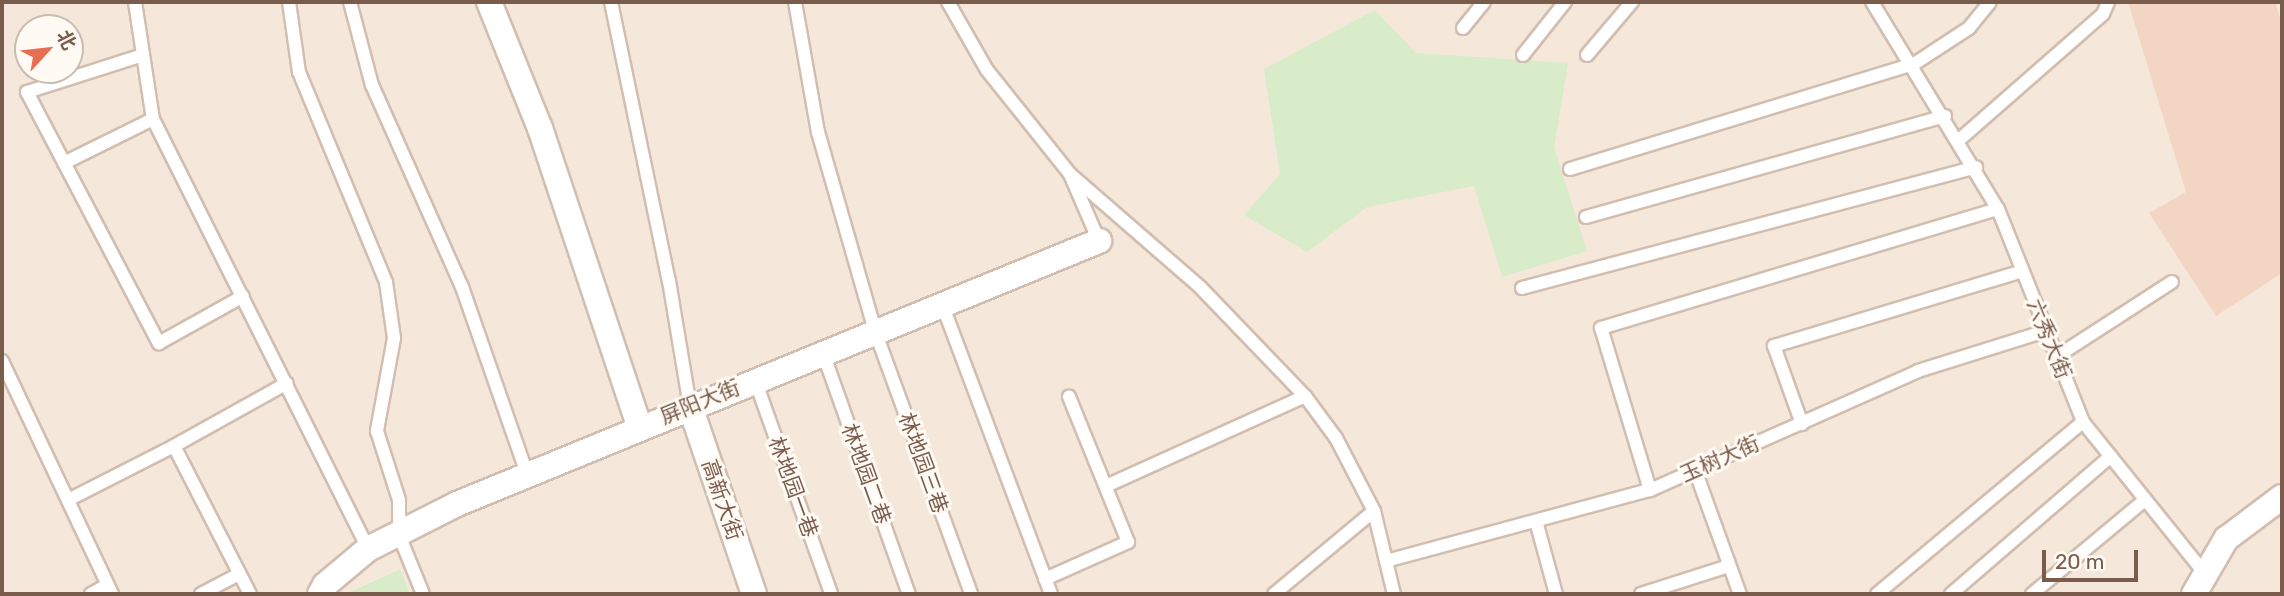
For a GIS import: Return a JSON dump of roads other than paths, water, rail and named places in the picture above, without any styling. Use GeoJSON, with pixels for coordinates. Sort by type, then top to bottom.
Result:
{"type":"FeatureCollection","features":[{"type":"Feature","properties":{"kind":"street"},"geometry":{"type":"LineString","coordinates":[[489,2],[540,128],[639,426]]}},
{"type":"Feature","properties":{"kind":"street","name":"屏阳大街"},"geometry":{"type":"LineString","coordinates":[[320,594],[325,584],[368,549],[527,474],[639,426],[1099,241]]}},
{"type":"Feature","properties":{"kind":"street","name":"高新大街"},"geometry":{"type":"LineString","coordinates":[[690,406],[754,594]]}},
{"type":"Feature","properties":{"kind":"street"},"geometry":{"type":"LineString","coordinates":[[2200,584],[2226,539],[2282,497]]}},
{"type":"Feature","properties":{"kind":"lane"},"geometry":{"type":"LineString","coordinates":[[135,2],[153,120],[368,549]]}},
{"type":"Feature","properties":{"kind":"lane"},"geometry":{"type":"LineString","coordinates":[[289,2],[299,72],[386,282],[394,338],[377,432],[399,500],[399,535],[423,594]]}},
{"type":"Feature","properties":{"kind":"lane"},"geometry":{"type":"LineString","coordinates":[[350,2],[372,86],[461,287],[527,474]]}},
{"type":"Feature","properties":{"kind":"lane"},"geometry":{"type":"LineString","coordinates":[[611,2],[669,281],[690,406]]}},
{"type":"Feature","properties":{"kind":"lane","name":"林地园三巷"},"geometry":{"type":"LineString","coordinates":[[795,2],[818,131],[875,331],[971,594]]}},
{"type":"Feature","properties":{"kind":"lane"},"geometry":{"type":"LineString","coordinates":[[948,2],[987,70],[1070,174],[1200,287],[1305,396],[1336,438],[1374,511],[1394,594]]}},
{"type":"Feature","properties":{"kind":"lane"},"geometry":{"type":"LineString","coordinates":[[1464,28],[1484,2]]}},
{"type":"Feature","properties":{"kind":"lane"},"geometry":{"type":"LineString","coordinates":[[1523,55],[1565,2]]}},
{"type":"Feature","properties":{"kind":"lane"},"geometry":{"type":"LineString","coordinates":[[1587,55],[1632,2]]}},
{"type":"Feature","properties":{"kind":"lane","name":"六秀大街"},"geometry":{"type":"LineString","coordinates":[[1872,2],[1914,64],[1998,209],[2083,422],[2145,500],[2200,584]]}},
{"type":"Feature","properties":{"kind":"lane"},"geometry":{"type":"LineString","coordinates":[[1570,169],[1914,64],[1969,28],[1990,2]]}},
{"type":"Feature","properties":{"kind":"lane"},"geometry":{"type":"LineString","coordinates":[[1959,141],[2103,14],[2109,2]]}},
{"type":"Feature","properties":{"kind":"lane"},"geometry":{"type":"LineString","coordinates":[[143,55],[27,92],[159,343],[243,296]]}},
{"type":"Feature","properties":{"kind":"lane"},"geometry":{"type":"LineString","coordinates":[[1586,217],[1945,116]]}},
{"type":"Feature","properties":{"kind":"lane"},"geometry":{"type":"LineString","coordinates":[[64,163],[153,120]]}},
{"type":"Feature","properties":{"kind":"lane"},"geometry":{"type":"LineString","coordinates":[[1522,288],[1976,167]]}},
{"type":"Feature","properties":{"kind":"lane"},"geometry":{"type":"LineString","coordinates":[[1070,174],[1099,241]]}},
{"type":"Feature","properties":{"kind":"lane"},"geometry":{"type":"LineString","coordinates":[[1650,490],[1601,328],[1998,209]]}},
{"type":"Feature","properties":{"kind":"lane"},"geometry":{"type":"LineString","coordinates":[[1802,424],[1774,346],[2022,271]]}},
{"type":"Feature","properties":{"kind":"lane"},"geometry":{"type":"LineString","coordinates":[[2056,357],[2172,282]]}},
{"type":"Feature","properties":{"kind":"lane"},"geometry":{"type":"LineString","coordinates":[[942,304],[1051,594]]}},
{"type":"Feature","properties":{"kind":"lane","name":"玉树大街"},"geometry":{"type":"LineString","coordinates":[[1386,561],[1650,490],[1918,372],[2046,331]]}},
{"type":"Feature","properties":{"kind":"lane","name":"林地园二巷"},"geometry":{"type":"LineString","coordinates":[[823,353],[909,594]]}},
{"type":"Feature","properties":{"kind":"lane"},"geometry":{"type":"LineString","coordinates":[[2,362],[110,590],[92,594]]}},
{"type":"Feature","properties":{"kind":"lane","name":"林地园一巷"},"geometry":{"type":"LineString","coordinates":[[755,380],[831,594]]}},
{"type":"Feature","properties":{"kind":"lane"},"geometry":{"type":"LineString","coordinates":[[68,500],[174,446],[287,383]]}},
{"type":"Feature","properties":{"kind":"lane"},"geometry":{"type":"LineString","coordinates":[[1106,486],[1305,396]]}},
{"type":"Feature","properties":{"kind":"lane"},"geometry":{"type":"LineString","coordinates":[[1045,579],[1128,542],[1069,397]]}},
{"type":"Feature","properties":{"kind":"lane"},"geometry":{"type":"LineString","coordinates":[[1877,594],[2083,422]]}},
{"type":"Feature","properties":{"kind":"lane"},"geometry":{"type":"LineString","coordinates":[[174,446],[250,594]]}},
{"type":"Feature","properties":{"kind":"lane"},"geometry":{"type":"LineString","coordinates":[[1951,594],[2111,456]]}},
{"type":"Feature","properties":{"kind":"lane"},"geometry":{"type":"LineString","coordinates":[[1695,470],[1740,594]]}},
{"type":"Feature","properties":{"kind":"lane"},"geometry":{"type":"LineString","coordinates":[[2032,594],[2145,500]]}},
{"type":"Feature","properties":{"kind":"lane"},"geometry":{"type":"LineString","coordinates":[[1274,594],[1374,511]]}},
{"type":"Feature","properties":{"kind":"lane"},"geometry":{"type":"LineString","coordinates":[[1536,521],[1556,594]]}},
{"type":"Feature","properties":{"kind":"lane"},"geometry":{"type":"LineString","coordinates":[[1641,594],[1729,566]]}},
{"type":"Feature","properties":{"kind":"lane"},"geometry":{"type":"LineString","coordinates":[[201,594],[239,574]]}}]}
